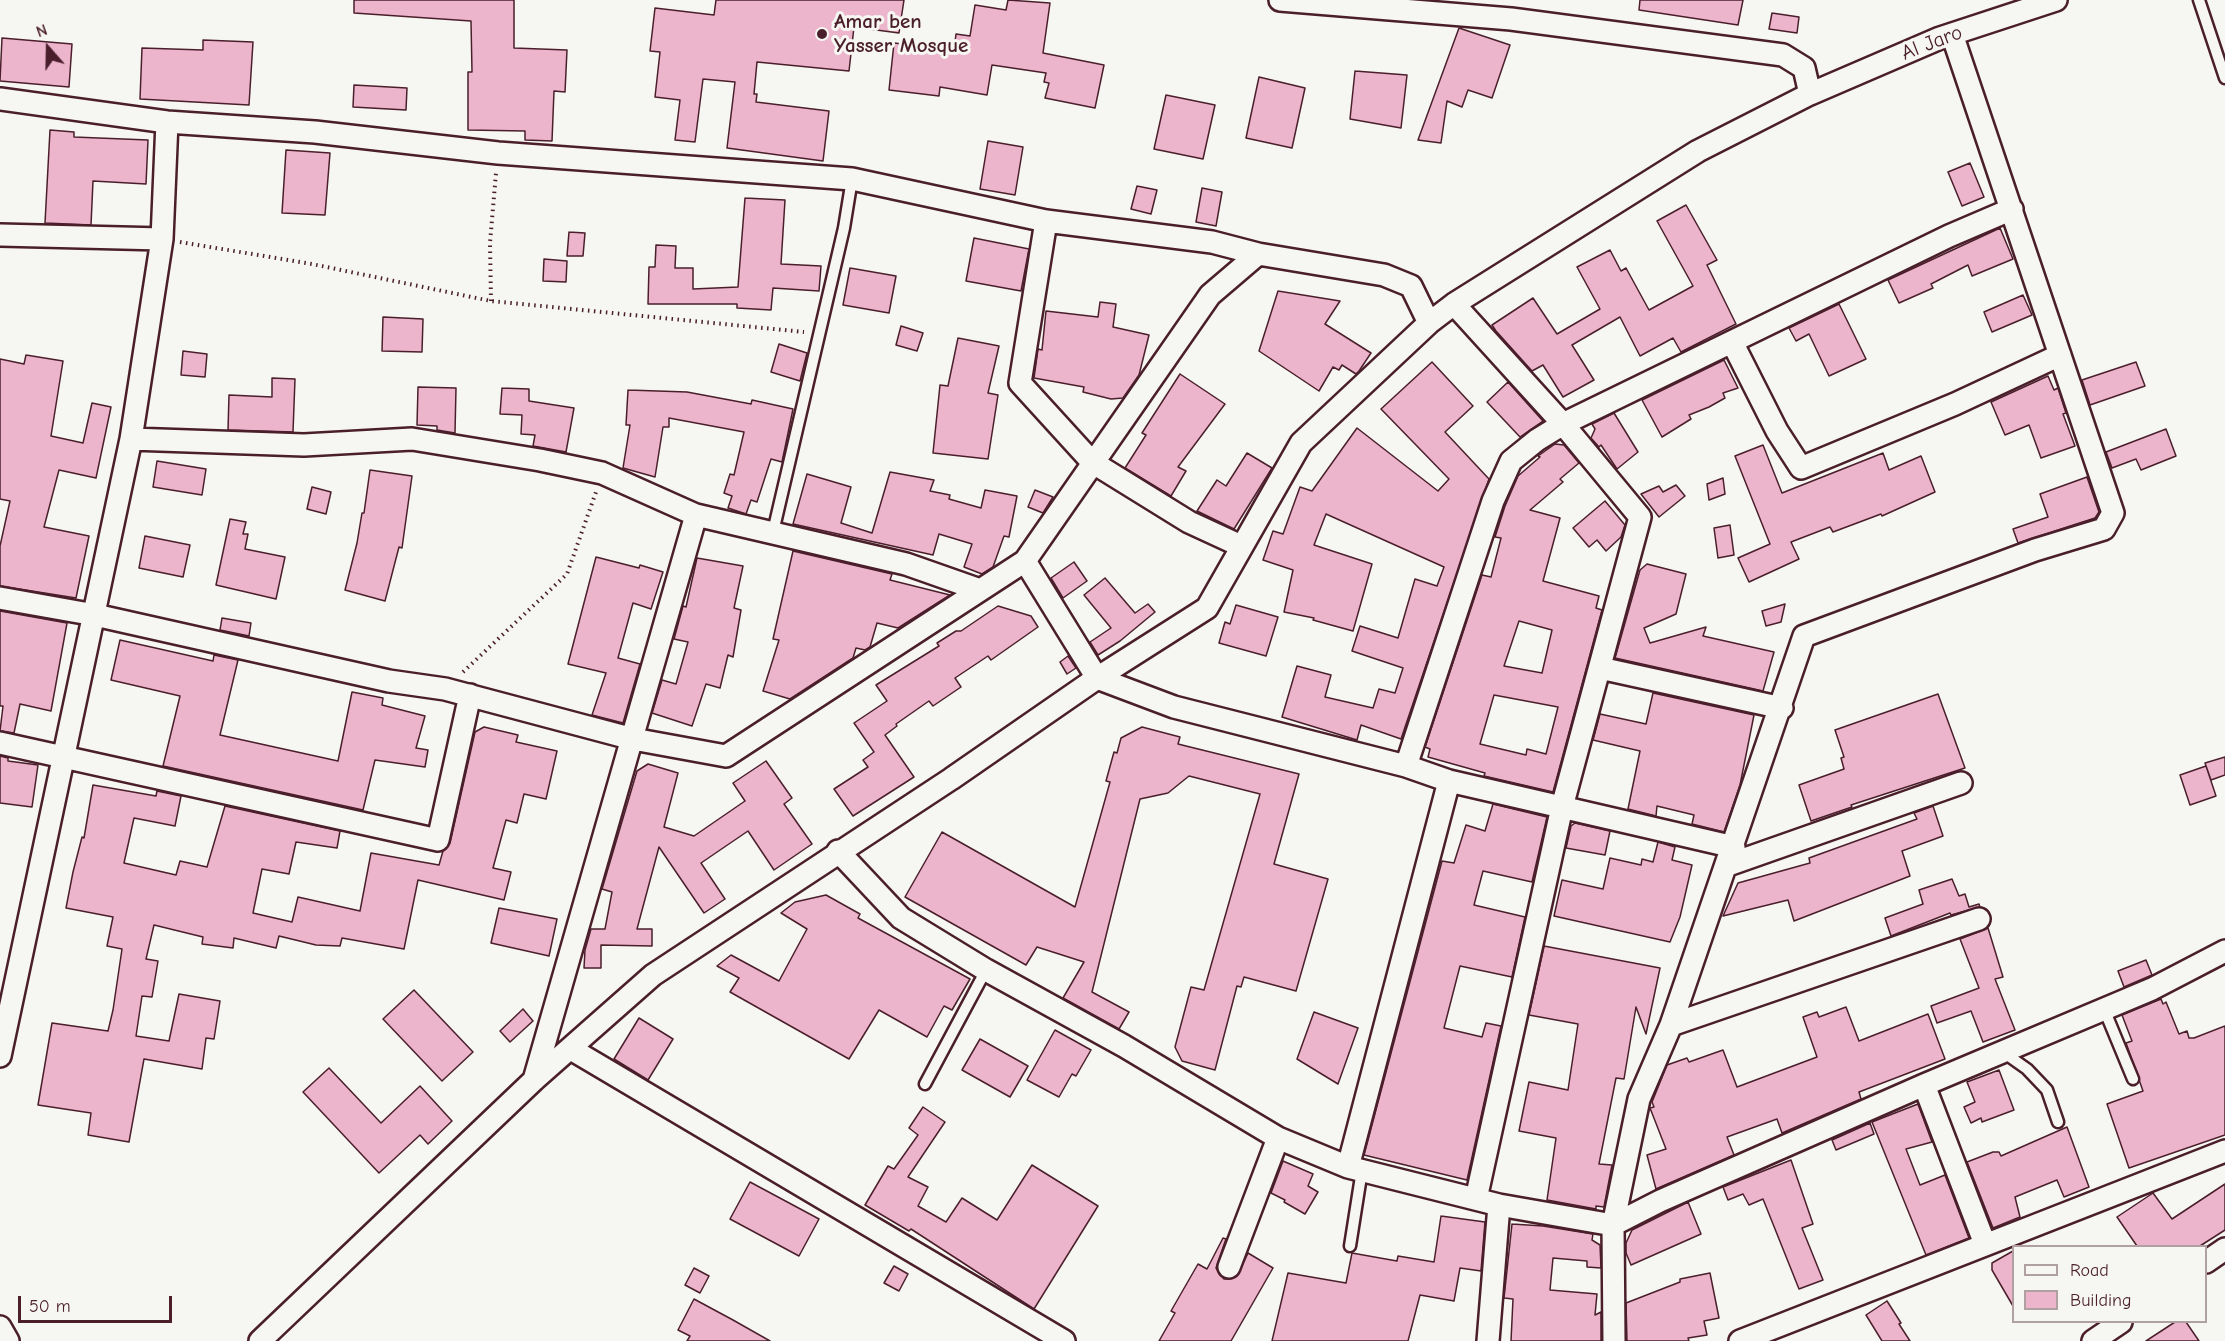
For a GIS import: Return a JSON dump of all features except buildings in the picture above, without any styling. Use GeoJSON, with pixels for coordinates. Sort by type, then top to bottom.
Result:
{"type":"FeatureCollection","features":[{"type":"Feature","properties":{"kind":"street"},"geometry":{"type":"LineString","coordinates":[[1280,0],[1511,19],[1783,55],[1804,68],[1810,94]]}},
{"type":"Feature","properties":{"kind":"street","name":"Al Jaro"},"geometry":{"type":"LineString","coordinates":[[260,1341],[534,1080],[652,975],[951,778],[1097,678],[1207,608],[1301,443],[1429,323],[1454,304],[1698,151],[1810,94],[1952,34],[2056,0]]}},
{"type":"Feature","properties":{"kind":"street"},"geometry":{"type":"LineString","coordinates":[[1614,1341],[1613,1224],[1639,1099],[1671,1025],[1782,708],[1804,636],[2035,550],[2104,529],[2113,513],[1952,34]]}},
{"type":"Feature","properties":{"kind":"street"},"geometry":{"type":"LineString","coordinates":[[0,99],[168,122],[315,132],[498,153],[852,179],[1046,220],[1212,242],[1258,254],[1384,275],[1411,286],[1429,323]]}},
{"type":"Feature","properties":{"kind":"street"},"geometry":{"type":"LineString","coordinates":[[0,1056],[131,439],[162,239],[168,122]]}},
{"type":"Feature","properties":{"kind":"street"},"geometry":{"type":"LineString","coordinates":[[1406,766],[1493,501],[1512,461],[1537,440],[1563,424],[1949,236],[2012,209]]}},
{"type":"Feature","properties":{"kind":"street"},"geometry":{"type":"LineString","coordinates":[[1046,220],[1020,383],[1092,462],[1189,522],[1242,546]]}},
{"type":"Feature","properties":{"kind":"street"},"geometry":{"type":"LineString","coordinates":[[0,235],[162,239]]}},
{"type":"Feature","properties":{"kind":"street"},"geometry":{"type":"LineString","coordinates":[[0,598],[94,615],[389,681],[445,689],[633,739],[726,756],[1025,561],[1056,520],[1092,462],[1210,295],[1258,254]]}},
{"type":"Feature","properties":{"kind":"street"},"geometry":{"type":"LineString","coordinates":[[1454,304],[1563,424],[1640,517],[1562,807],[1476,1199]]}},
{"type":"Feature","properties":{"kind":"street"},"geometry":{"type":"LineString","coordinates":[[1732,342],[1777,431],[1801,468],[1955,404],[2060,355]]}},
{"type":"Feature","properties":{"kind":"street"},"geometry":{"type":"LineString","coordinates":[[131,439],[304,445],[412,439],[602,473],[696,515],[906,564],[980,591]]}},
{"type":"Feature","properties":{"kind":"street"},"geometry":{"type":"LineString","coordinates":[[534,1080],[696,515]]}},
{"type":"Feature","properties":{"kind":"street"},"geometry":{"type":"LineString","coordinates":[[1025,561],[1097,678],[1174,707],[1406,766],[1449,781],[1562,807],[1731,856],[1961,783]]}},
{"type":"Feature","properties":{"kind":"street"},"geometry":{"type":"LineString","coordinates":[[1600,668],[1782,708]]}},
{"type":"Feature","properties":{"kind":"street"},"geometry":{"type":"LineString","coordinates":[[0,744],[438,840],[470,695]]}},
{"type":"Feature","properties":{"kind":"street"},"geometry":{"type":"LineString","coordinates":[[1355,1169],[1449,781]]}},
{"type":"Feature","properties":{"kind":"street"},"geometry":{"type":"LineString","coordinates":[[838,851],[901,918],[986,970],[1124,1046],[1278,1138],[1355,1169],[1499,1205],[1613,1224],[1660,1201],[1924,1085],[2152,989],[2225,951]]}},
{"type":"Feature","properties":{"kind":"street"},"geometry":{"type":"LineString","coordinates":[[1671,1025],[1979,919]]}},
{"type":"Feature","properties":{"kind":"street"},"geometry":{"type":"LineString","coordinates":[[571,1049],[1064,1341]]}},
{"type":"Feature","properties":{"kind":"street"},"geometry":{"type":"LineString","coordinates":[[1924,1085],[1985,1244]]}},
{"type":"Feature","properties":{"kind":"street"},"geometry":{"type":"LineString","coordinates":[[1229,1267],[1278,1138]]}},
{"type":"Feature","properties":{"kind":"street"},"geometry":{"type":"LineString","coordinates":[[1740,1341],[2225,1151]]}},
{"type":"Feature","properties":{"kind":"street"},"geometry":{"type":"LineString","coordinates":[[1488,1341],[1499,1205]]}},
{"type":"Feature","properties":{"kind":"street"},"geometry":{"type":"LineString","coordinates":[[2207,1261],[2225,1249]]}},
{"type":"Feature","properties":{"kind":"street"},"geometry":{"type":"LineString","coordinates":[[2093,1341],[2120,1323]]}},
{"type":"Feature","properties":{"kind":"street"},"geometry":{"type":"LineString","coordinates":[[0,1327],[8,1341]]}},
{"type":"Feature","properties":{"kind":"lane"},"geometry":{"type":"LineString","coordinates":[[2199,0],[2225,78]]}},
{"type":"Feature","properties":{"kind":"lane"},"geometry":{"type":"LineString","coordinates":[[773,532],[844,228],[852,179]]}},
{"type":"Feature","properties":{"kind":"lane"},"geometry":{"type":"LineString","coordinates":[[925,1084],[986,970]]}},
{"type":"Feature","properties":{"kind":"lane"},"geometry":{"type":"LineString","coordinates":[[2104,1009],[2133,1079]]}},
{"type":"Feature","properties":{"kind":"lane"},"geometry":{"type":"LineString","coordinates":[[2002,1052],[2027,1069],[2048,1090],[2058,1122]]}},
{"type":"Feature","properties":{"kind":"lane"},"geometry":{"type":"LineString","coordinates":[[1350,1246],[1355,1169]]}},
{"type":"Feature","properties":{"kind":"path"},"geometry":{"type":"LineString","coordinates":[[490,301],[490,243],[498,153]]}},
{"type":"Feature","properties":{"kind":"path"},"geometry":{"type":"LineString","coordinates":[[162,239],[312,264],[490,301],[820,333]]}},
{"type":"Feature","properties":{"kind":"path"},"geometry":{"type":"LineString","coordinates":[[445,689],[567,574],[602,473]]}},
{"type":"Feature","properties":{"kind":"place","name":"Amar ben Yasser Mosque"},"geometry":{"type":"Point","coordinates":[822,34]}}]}
